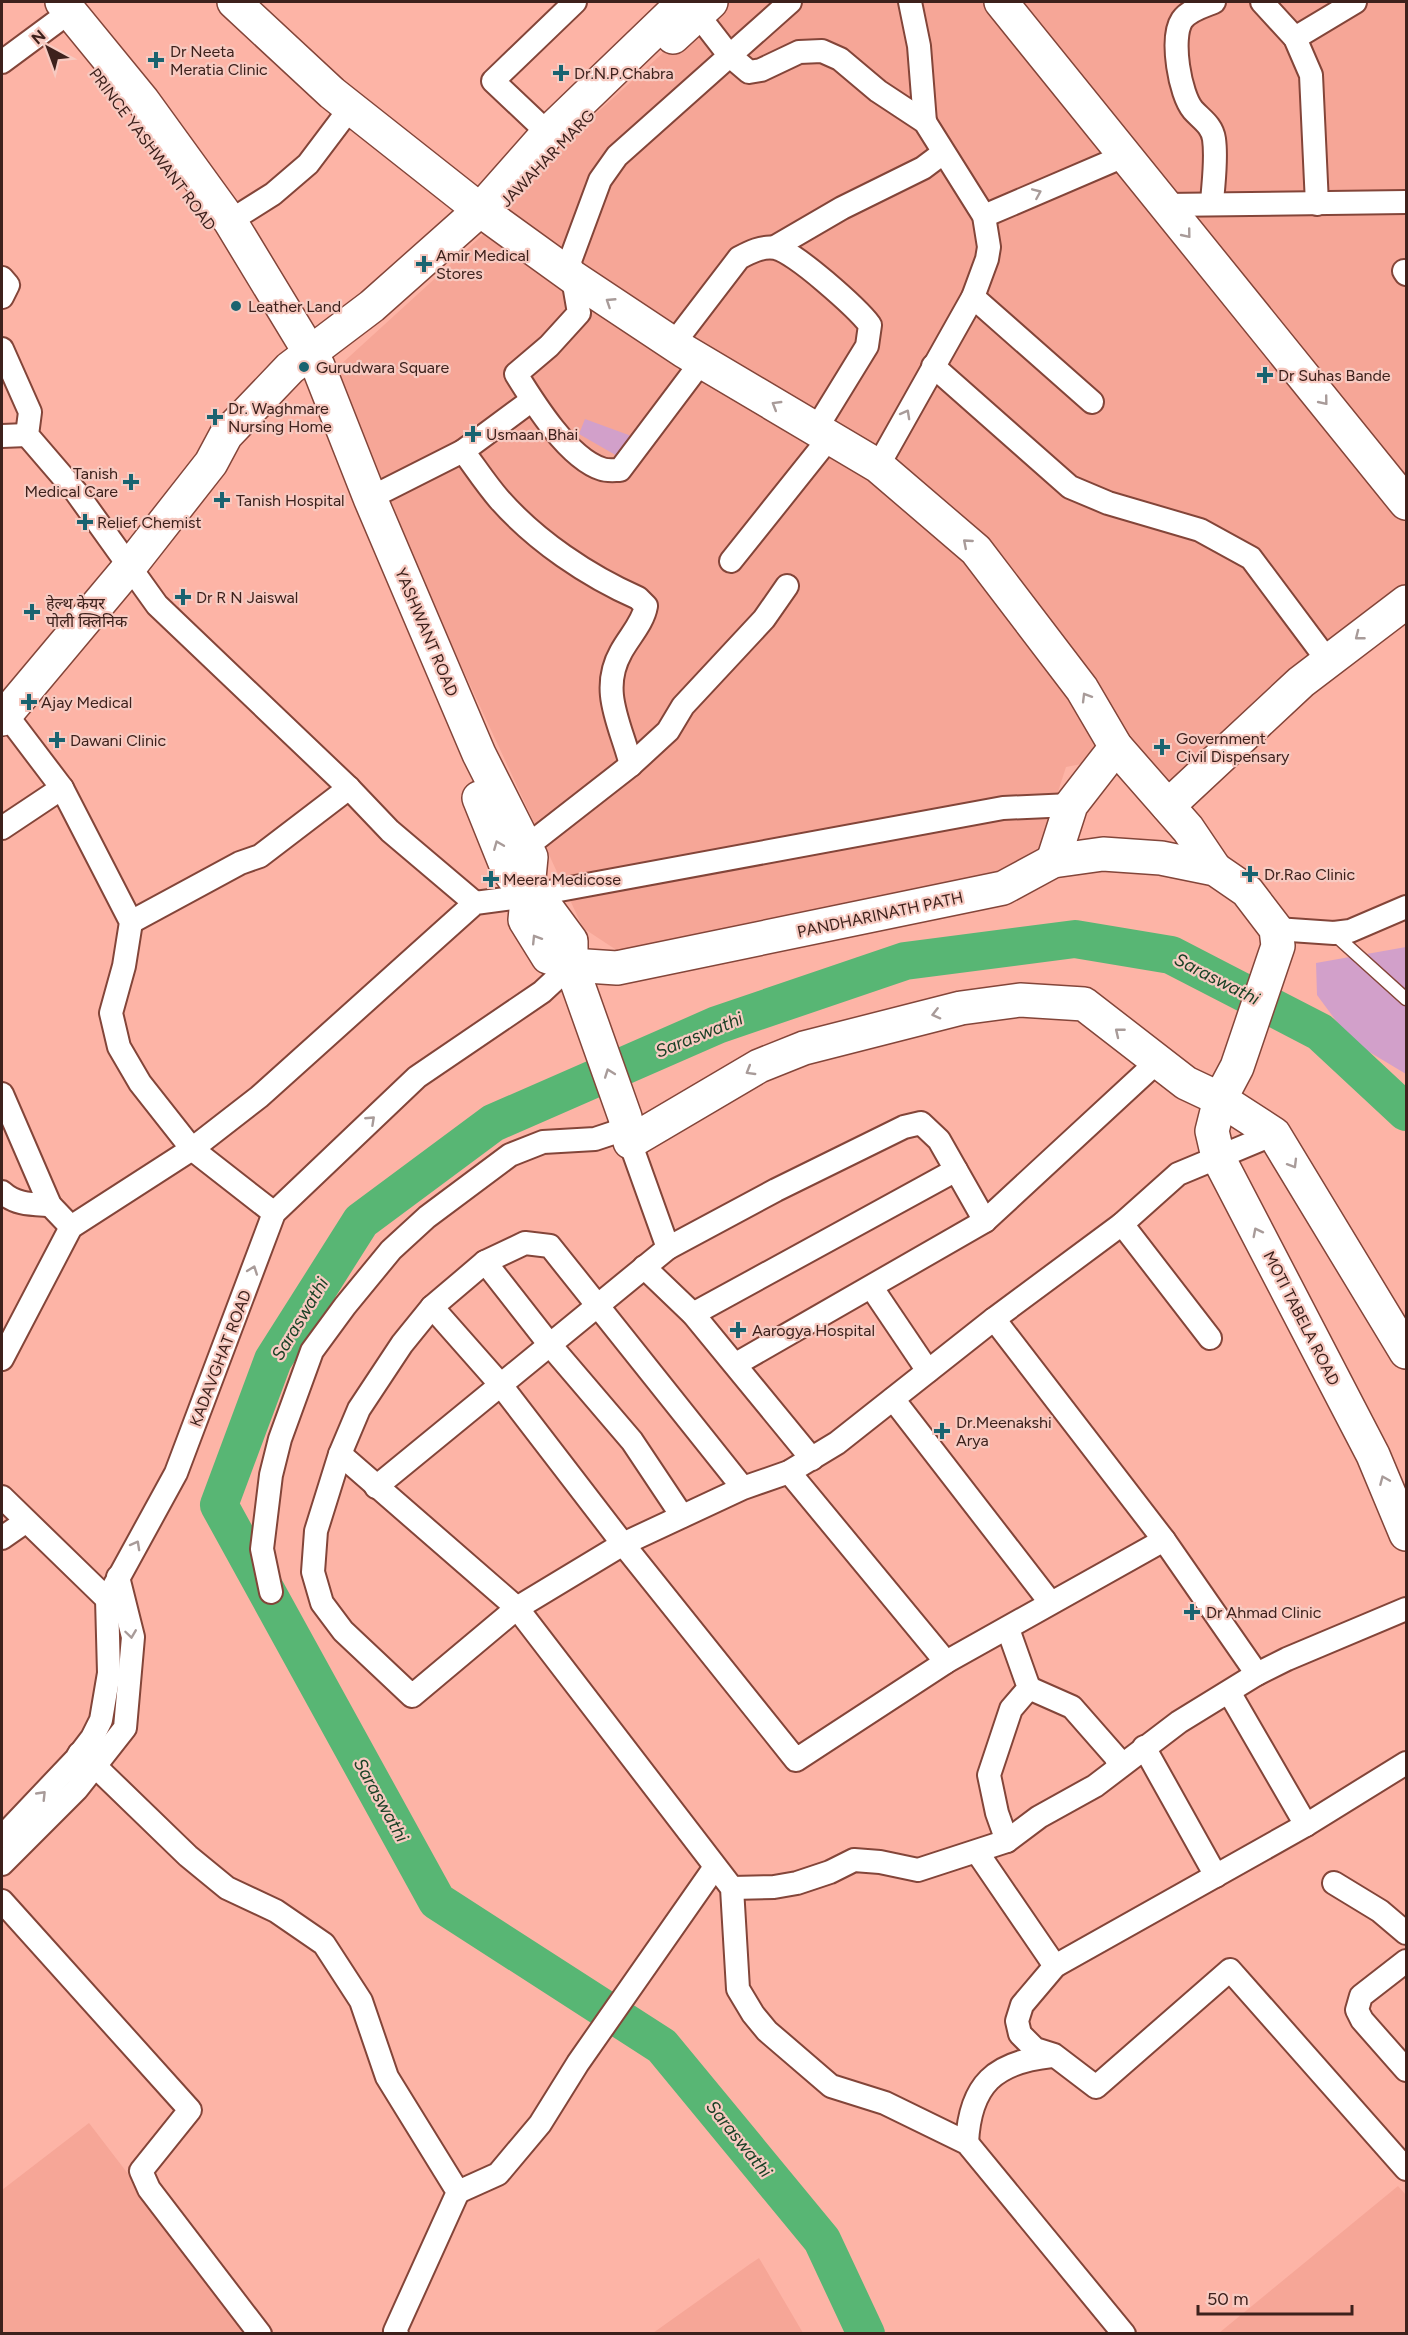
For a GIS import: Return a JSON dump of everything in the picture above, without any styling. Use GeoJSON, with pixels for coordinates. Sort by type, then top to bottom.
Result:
{"type":"FeatureCollection","features":[{"type":"Feature","properties":{"kind":"main road"},"geometry":{"type":"LineString","coordinates":[[1001,2],[1164,205],[1401,485]]}},
{"type":"Feature","properties":{"kind":"main road"},"geometry":{"type":"LineString","coordinates":[[242,4],[351,107],[485,214],[574,278],[702,361],[878,466],[976,550],[1082,689],[1116,747],[1188,829],[1215,869],[1246,891],[1277,938],[1237,1067],[1220,1099],[1215,1144]]}},
{"type":"Feature","properties":{"kind":"main road","name":"JAWAHAR MARG"},"geometry":{"type":"LineString","coordinates":[[485,214],[548,133],[697,6]]}},
{"type":"Feature","properties":{"kind":"main road","name":"JAWAHAR MARG"},"geometry":{"type":"LineString","coordinates":[[485,214],[697,6]]}},
{"type":"Feature","properties":{"kind":"main road","name":"PRINCE YASHWANT ROAD"},"geometry":{"type":"LineString","coordinates":[[52,8],[143,100],[230,221],[304,367]]}},
{"type":"Feature","properties":{"kind":"main road","name":"PRINCE YASHWANT ROAD"},"geometry":{"type":"LineString","coordinates":[[52,8],[216,231],[304,367]]}},
{"type":"Feature","properties":{"kind":"main road"},"geometry":{"type":"LineString","coordinates":[[3,714],[131,565],[211,463],[226,435],[304,367],[382,314],[485,214]]}},
{"type":"Feature","properties":{"kind":"main road"},"geometry":{"type":"LineString","coordinates":[[304,367],[508,870],[527,896]]}},
{"type":"Feature","properties":{"kind":"main road","name":"YASHWANT ROAD"},"geometry":{"type":"LineString","coordinates":[[304,367],[370,498],[479,754],[531,857],[525,920],[534,938],[548,957],[571,965]]}},
{"type":"Feature","properties":{"kind":"main road"},"geometry":{"type":"LineString","coordinates":[[1168,806],[1239,738],[1328,661],[1407,602]]}},
{"type":"Feature","properties":{"kind":"main road"},"geometry":{"type":"LineString","coordinates":[[1116,747],[1071,805],[1053,861],[1103,854],[1161,858],[1215,869]]}},
{"type":"Feature","properties":{"kind":"main road","name":"PANDHARINATH PATH"},"geometry":{"type":"LineString","coordinates":[[571,965],[617,968],[992,891],[1003,888],[1053,861]]}},
{"type":"Feature","properties":{"kind":"main road"},"geometry":{"type":"LineString","coordinates":[[571,965],[628,1130],[759,1066],[804,1048],[961,1008],[1020,1000],[1084,1004],[1186,1083],[1220,1099],[1265,1127]]}},
{"type":"Feature","properties":{"kind":"main road"},"geometry":{"type":"LineString","coordinates":[[1237,1067],[1265,1127],[1407,1352]]}},
{"type":"Feature","properties":{"kind":"main road","name":"MOTI TABELA ROAD"},"geometry":{"type":"LineString","coordinates":[[1186,1083],[1373,1455],[1407,1534]]}},
{"type":"Feature","properties":{"kind":"street"},"geometry":{"type":"LineString","coordinates":[[548,133],[493,81],[575,2]]}},
{"type":"Feature","properties":{"kind":"street"},"geometry":{"type":"LineString","coordinates":[[702,361],[620,470],[602,470],[577,455],[532,400],[516,374],[549,346],[579,313],[570,261],[600,180],[617,156],[790,2]]}},
{"type":"Feature","properties":{"kind":"street"},"geometry":{"type":"LineString","coordinates":[[878,466],[973,297],[987,260],[989,247],[984,216],[925,122],[919,46],[909,2]]}},
{"type":"Feature","properties":{"kind":"street"},"geometry":{"type":"LineString","coordinates":[[1212,204],[1214,137],[1206,120],[1191,108],[1177,64],[1176,49],[1182,21],[1192,11],[1214,2]]}},
{"type":"Feature","properties":{"kind":"street"},"geometry":{"type":"LineString","coordinates":[[1262,2],[1295,38],[1311,75],[1317,204]]}},
{"type":"Feature","properties":{"kind":"street"},"geometry":{"type":"LineString","coordinates":[[1295,38],[1355,2]]}},
{"type":"Feature","properties":{"kind":"street"},"geometry":{"type":"LineString","coordinates":[[697,6],[729,55],[749,72],[761,70],[799,52],[822,51],[840,59],[878,91],[925,122]]}},
{"type":"Feature","properties":{"kind":"street"},"geometry":{"type":"LineString","coordinates":[[2,62],[52,8]]}},
{"type":"Feature","properties":{"kind":"street"},"geometry":{"type":"LineString","coordinates":[[230,221],[273,194],[308,164],[351,107]]}},
{"type":"Feature","properties":{"kind":"street"},"geometry":{"type":"LineString","coordinates":[[775,248],[842,208],[923,168],[943,153]]}},
{"type":"Feature","properties":{"kind":"street"},"geometry":{"type":"LineString","coordinates":[[984,216],[1124,156]]}},
{"type":"Feature","properties":{"kind":"street"},"geometry":{"type":"LineString","coordinates":[[1164,205],[1407,202]]}},
{"type":"Feature","properties":{"kind":"street"},"geometry":{"type":"LineString","coordinates":[[674,343],[739,258],[755,249],[775,248],[788,253],[834,290],[870,325],[867,346],[823,433],[730,561]]}},
{"type":"Feature","properties":{"kind":"street"},"geometry":{"type":"LineString","coordinates":[[2,278],[8,285],[2,297]]}},
{"type":"Feature","properties":{"kind":"street"},"geometry":{"type":"LineString","coordinates":[[973,297],[1092,402]]}},
{"type":"Feature","properties":{"kind":"street"},"geometry":{"type":"LineString","coordinates":[[2,349],[30,412],[27,435],[76,492],[131,565],[157,605],[349,788],[390,831],[475,903]]}},
{"type":"Feature","properties":{"kind":"street"},"geometry":{"type":"LineString","coordinates":[[933,366],[1070,487],[1108,503],[1200,530],[1251,558],[1328,661]]}},
{"type":"Feature","properties":{"kind":"street"},"geometry":{"type":"LineString","coordinates":[[370,498],[463,451],[532,400]]}},
{"type":"Feature","properties":{"kind":"street"},"geometry":{"type":"LineString","coordinates":[[2,436],[27,435]]}},
{"type":"Feature","properties":{"kind":"street"},"geometry":{"type":"LineString","coordinates":[[463,451],[499,499],[534,533],[582,567],[638,598],[646,606],[640,622],[611,671],[613,708],[622,730],[631,765]]}},
{"type":"Feature","properties":{"kind":"street"},"geometry":{"type":"LineString","coordinates":[[526,847],[631,765],[668,732],[683,705],[764,619],[787,586]]}},
{"type":"Feature","properties":{"kind":"street"},"geometry":{"type":"LineString","coordinates":[[3,714],[62,788],[131,922],[124,966],[111,1013],[119,1047],[140,1083],[192,1149],[274,1213]]}},
{"type":"Feature","properties":{"kind":"street"},"geometry":{"type":"LineString","coordinates":[[2,828],[62,788]]}},
{"type":"Feature","properties":{"kind":"street"},"geometry":{"type":"LineString","coordinates":[[131,922],[240,863],[260,856],[349,788]]}},
{"type":"Feature","properties":{"kind":"street"},"geometry":{"type":"LineString","coordinates":[[2,1359],[71,1227],[192,1149],[259,1097],[475,903],[527,896],[1003,808],[1071,805]]}},
{"type":"Feature","properties":{"kind":"street"},"geometry":{"type":"LineString","coordinates":[[1277,938],[1334,933],[1372,923],[1407,907]]}},
{"type":"Feature","properties":{"kind":"street","name":"KADAVGHAT ROAD"},"geometry":{"type":"LineString","coordinates":[[106,1599],[176,1473],[274,1213],[417,1077],[542,992],[571,965]]}},
{"type":"Feature","properties":{"kind":"street"},"geometry":{"type":"LineString","coordinates":[[736,1364],[985,1221],[1157,1062]]}},
{"type":"Feature","properties":{"kind":"street"},"geometry":{"type":"LineString","coordinates":[[2,1094],[50,1205],[71,1227]]}},
{"type":"Feature","properties":{"kind":"street"},"geometry":{"type":"LineString","coordinates":[[375,1487],[597,1304],[669,1248],[776,1190],[904,1127],[921,1123],[939,1140],[985,1221]]}},
{"type":"Feature","properties":{"kind":"street"},"geometry":{"type":"LineString","coordinates":[[743,1488],[550,1246],[525,1244],[485,1262],[432,1307],[402,1344],[359,1409],[340,1454],[316,1531],[313,1572],[322,1603],[343,1630],[412,1696],[517,1608],[623,1544],[743,1488],[789,1472],[837,1443],[994,1319],[1122,1224],[1215,1144],[1265,1127]]}},
{"type":"Feature","properties":{"kind":"street"},"geometry":{"type":"LineString","coordinates":[[271,1592],[262,1549],[276,1457],[312,1351],[391,1250],[427,1217],[510,1155],[543,1142],[595,1139],[628,1130],[669,1248]]}},
{"type":"Feature","properties":{"kind":"street"},"geometry":{"type":"LineString","coordinates":[[693,1314],[956,1170]]}},
{"type":"Feature","properties":{"kind":"street"},"geometry":{"type":"LineString","coordinates":[[4,1198],[23,1204],[50,1205]]}},
{"type":"Feature","properties":{"kind":"street"},"geometry":{"type":"LineString","coordinates":[[1122,1224],[1210,1338]]}},
{"type":"Feature","properties":{"kind":"street"},"geometry":{"type":"LineString","coordinates":[[485,1262],[550,1345],[632,1441],[682,1516]]}},
{"type":"Feature","properties":{"kind":"street"},"geometry":{"type":"LineString","coordinates":[[644,1267],[693,1314],[812,1459]]}},
{"type":"Feature","properties":{"kind":"street"},"geometry":{"type":"LineString","coordinates":[[872,1287],[928,1371]]}},
{"type":"Feature","properties":{"kind":"street"},"geometry":{"type":"LineString","coordinates":[[432,1307],[500,1384],[623,1544],[796,1761],[946,1662],[1164,1540]]}},
{"type":"Feature","properties":{"kind":"street"},"geometry":{"type":"LineString","coordinates":[[994,1319],[1164,1540],[1257,1674]]}},
{"type":"Feature","properties":{"kind":"street"},"geometry":{"type":"LineString","coordinates":[[893,1399],[1050,1602]]}},
{"type":"Feature","properties":{"kind":"street"},"geometry":{"type":"LineString","coordinates":[[340,1454],[375,1487],[517,1608],[732,1888],[738,1989],[753,2014],[767,2031],[831,2086],[885,2103],[967,2144],[1124,2334]]}},
{"type":"Feature","properties":{"kind":"street"},"geometry":{"type":"LineString","coordinates":[[789,1472],[946,1662]]}},
{"type":"Feature","properties":{"kind":"street"},"geometry":{"type":"LineString","coordinates":[[2,1497],[106,1599],[110,1673],[101,1720],[92,1738],[88,1761],[47,1820],[2,1864]]}},
{"type":"Feature","properties":{"kind":"street"},"geometry":{"type":"LineString","coordinates":[[2,1538],[25,1522]]}},
{"type":"Feature","properties":{"kind":"street"},"geometry":{"type":"LineString","coordinates":[[2,1837],[125,1728],[130,1700],[133,1637],[118,1578]]}},
{"type":"Feature","properties":{"kind":"street"},"geometry":{"type":"LineString","coordinates":[[732,1888],[774,1887],[797,1882],[830,1872],[854,1860],[879,1862],[918,1870],[1007,1841],[1039,1817],[1095,1786],[1179,1722],[1257,1674],[1287,1659],[1407,1609]]}},
{"type":"Feature","properties":{"kind":"street"},"geometry":{"type":"LineString","coordinates":[[1008,1629],[1029,1688],[1072,1707],[1115,1756],[1120,1766]]}},
{"type":"Feature","properties":{"kind":"street"},"geometry":{"type":"LineString","coordinates":[[1007,1841],[997,1812],[989,1775],[1011,1708],[1029,1688]]}},
{"type":"Feature","properties":{"kind":"street"},"geometry":{"type":"LineString","coordinates":[[1229,1692],[1306,1825]]}},
{"type":"Feature","properties":{"kind":"street"},"geometry":{"type":"LineString","coordinates":[[1144,1747],[1216,1876]]}},
{"type":"Feature","properties":{"kind":"street"},"geometry":{"type":"LineString","coordinates":[[88,1761],[188,1856],[228,1888],[276,1911],[324,1944],[361,2001],[387,2078],[458,2192]]}},
{"type":"Feature","properties":{"kind":"street"},"geometry":{"type":"LineString","coordinates":[[1407,1763],[1306,1825],[1054,1966],[1022,2005],[1017,2021],[1020,2034],[1035,2049],[1053,2055],[1096,2087],[1230,1970],[1407,2169]]}},
{"type":"Feature","properties":{"kind":"street"},"geometry":{"type":"LineString","coordinates":[[977,1852],[1054,1966]]}},
{"type":"Feature","properties":{"kind":"street"},"geometry":{"type":"LineString","coordinates":[[394,2333],[458,2192],[498,2174],[540,2124],[578,2063],[715,1867]]}},
{"type":"Feature","properties":{"kind":"street"},"geometry":{"type":"LineString","coordinates":[[1334,1883],[1380,1911],[1407,1933]]}},
{"type":"Feature","properties":{"kind":"street"},"geometry":{"type":"LineString","coordinates":[[2,1901],[190,2110],[141,2171],[148,2189],[260,2334]]}},
{"type":"Feature","properties":{"kind":"street"},"geometry":{"type":"LineString","coordinates":[[1407,1961],[1361,1996],[1358,2010],[1362,2020],[1407,2070]]}},
{"type":"Feature","properties":{"kind":"street"},"geometry":{"type":"LineString","coordinates":[[967,2144],[968,2121],[975,2098],[995,2073],[1022,2059],[1053,2055]]}},
{"type":"Feature","properties":{"kind":"lane"},"geometry":{"type":"LineString","coordinates":[[1334,933],[1407,999]]}},
{"type":"Feature","properties":{"kind":"shaded area"},"geometry":{"type":"Polygon","coordinates":[[[719,2],[1406,2],[1406,592],[1174,790],[1143,752],[1066,767],[1033,870],[621,953],[583,928],[327,377],[499,220],[590,119],[719,2]]]}},
{"type":"Feature","properties":{"kind":"shaded area"},"geometry":{"type":"Polygon","coordinates":[[[585,419],[645,441],[631,464],[579,434],[585,419]]]}},
{"type":"Feature","properties":{"kind":"shaded area"},"geometry":{"type":"Polygon","coordinates":[[[1406,947],[1406,1074],[1351,1041],[1317,995],[1316,963],[1406,947]]]}},
{"type":"Feature","properties":{"kind":"shaded area"},"geometry":{"type":"Polygon","coordinates":[[[89,2123],[250,2333],[2,2334],[2,2190],[89,2123]]]}},
{"type":"Feature","properties":{"kind":"shaded area"},"geometry":{"type":"Polygon","coordinates":[[[1398,2186],[1406,2195],[1406,2333],[1219,2333],[1398,2186]]]}},
{"type":"Feature","properties":{"kind":"shaded area"},"geometry":{"type":"Polygon","coordinates":[[[759,2258],[803,2333],[653,2333],[750,2264],[759,2258]]]}},
{"type":"Feature","properties":{"kind":"waterway","name":"Saraswathi"},"geometry":{"type":"LineString","coordinates":[[866,2334],[822,2240],[662,2046],[437,1901],[219,1505],[273,1360],[361,1221],[493,1123],[717,1025],[905,961],[1075,939],[1171,955],[1320,1032],[1406,1112]]}},
{"type":"Feature","properties":{"kind":"place","name":"Dr Neeta Meratia Clinic"},"geometry":{"type":"Point","coordinates":[156,60]}},
{"type":"Feature","properties":{"kind":"place","name":"Dr.N.P.Chabra"},"geometry":{"type":"Point","coordinates":[561,73]}},
{"type":"Feature","properties":{"kind":"place","name":"Amir Medical Stores"},"geometry":{"type":"Point","coordinates":[424,264]}},
{"type":"Feature","properties":{"kind":"place","name":"Leather Land"},"geometry":{"type":"Point","coordinates":[236,306]}},
{"type":"Feature","properties":{"kind":"place","name":"Gurudwara Square"},"geometry":{"type":"Point","coordinates":[304,367]}},
{"type":"Feature","properties":{"kind":"place","name":"Dr Suhas Bande"},"geometry":{"type":"Point","coordinates":[1265,375]}},
{"type":"Feature","properties":{"kind":"place","name":"Dr. Waghmare Nursing Home"},"geometry":{"type":"Point","coordinates":[215,417]}},
{"type":"Feature","properties":{"kind":"place","name":"Usmaan Bhai"},"geometry":{"type":"Point","coordinates":[473,434]}},
{"type":"Feature","properties":{"kind":"place","name":"Tanish Medical Care"},"geometry":{"type":"Point","coordinates":[131,482]}},
{"type":"Feature","properties":{"kind":"place","name":"Tanish Hospital"},"geometry":{"type":"Point","coordinates":[222,500]}},
{"type":"Feature","properties":{"kind":"place","name":"Relief Chemist"},"geometry":{"type":"Point","coordinates":[85,522]}},
{"type":"Feature","properties":{"kind":"place","name":"Dr R N Jaiswal"},"geometry":{"type":"Point","coordinates":[183,597]}},
{"type":"Feature","properties":{"kind":"place","name":"हेल्थ केयर पोली क्लिनिक"},"geometry":{"type":"Point","coordinates":[32,612]}},
{"type":"Feature","properties":{"kind":"place","name":"Ajay Medical"},"geometry":{"type":"Point","coordinates":[29,702]}},
{"type":"Feature","properties":{"kind":"place","name":"Dawani Clinic"},"geometry":{"type":"Point","coordinates":[57,740]}},
{"type":"Feature","properties":{"kind":"place","name":"Government Civil Dispensary"},"geometry":{"type":"Point","coordinates":[1162,747]}},
{"type":"Feature","properties":{"kind":"place","name":"Dr.Rao Clinic"},"geometry":{"type":"Point","coordinates":[1250,874]}},
{"type":"Feature","properties":{"kind":"place","name":"Meera Medicose"},"geometry":{"type":"Point","coordinates":[491,879]}},
{"type":"Feature","properties":{"kind":"place","name":"Aarogya Hospital"},"geometry":{"type":"Point","coordinates":[738,1330]}},
{"type":"Feature","properties":{"kind":"place","name":"Dr.Meenakshi Arya"},"geometry":{"type":"Point","coordinates":[942,1431]}},
{"type":"Feature","properties":{"kind":"place","name":"Dr Ahmad Clinic"},"geometry":{"type":"Point","coordinates":[1192,1612]}}]}
